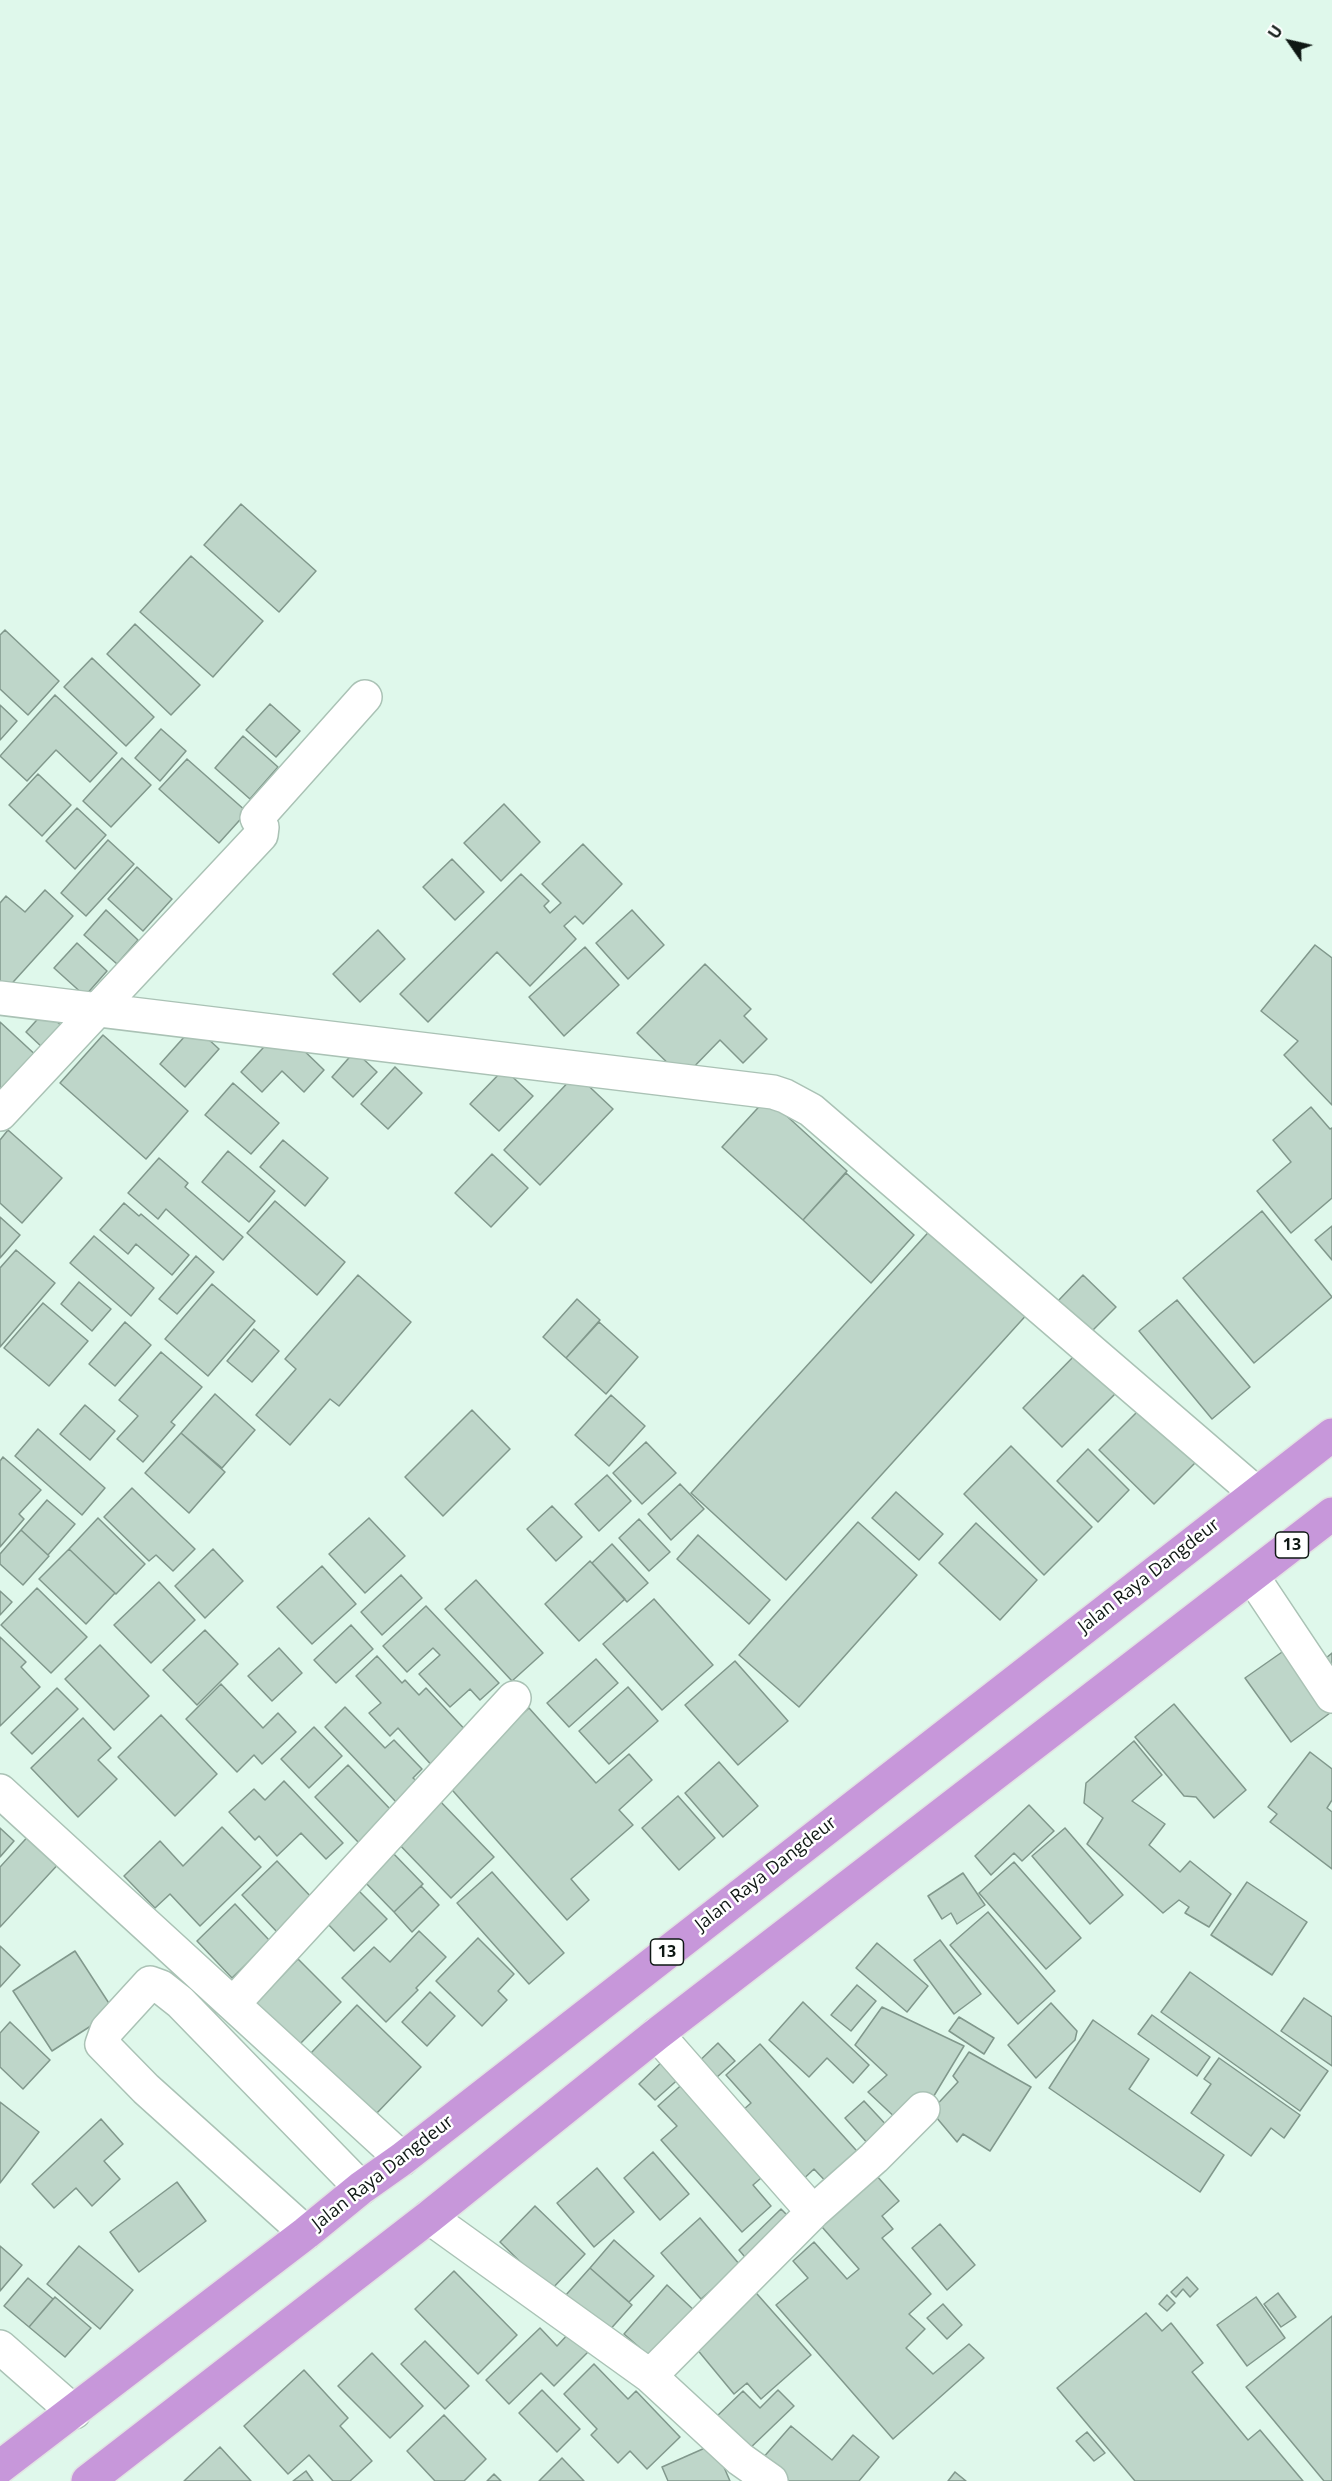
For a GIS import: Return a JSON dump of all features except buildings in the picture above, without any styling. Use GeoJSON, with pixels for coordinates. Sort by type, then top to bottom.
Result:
{"type":"FeatureCollection","features":[{"type":"Feature","properties":{"kind":"highway","name":"Jalan Raya Dangdeur"},"geometry":{"type":"LineString","coordinates":[[0,2467],[306,2233],[361,2188],[402,2159],[1332,1436]]}},
{"type":"Feature","properties":{"kind":"highway","name":"13"},"geometry":{"type":"LineString","coordinates":[[88,2481],[429,2217],[657,2034],[1332,1514]]}},
{"type":"Feature","properties":{"kind":"street"},"geometry":{"type":"LineString","coordinates":[[0,1114],[261,835],[262,827],[257,818],[365,697]]}},
{"type":"Feature","properties":{"kind":"street"},"geometry":{"type":"LineString","coordinates":[[0,998],[761,1090],[785,1096],[811,1110],[1256,1493]]}},
{"type":"Feature","properties":{"kind":"street"},"geometry":{"type":"LineString","coordinates":[[1252,1576],[1332,1696]]}},
{"type":"Feature","properties":{"kind":"street"},"geometry":{"type":"LineString","coordinates":[[234,2004],[514,1698]]}},
{"type":"Feature","properties":{"kind":"street"},"geometry":{"type":"LineString","coordinates":[[0,1791],[402,2159]]}},
{"type":"Feature","properties":{"kind":"street"},"geometry":{"type":"LineString","coordinates":[[306,2233],[146,2089],[102,2044],[107,2030],[150,1983],[161,1987],[180,2002],[361,2188]]}},
{"type":"Feature","properties":{"kind":"street"},"geometry":{"type":"LineString","coordinates":[[657,2034],[813,2212]]}},
{"type":"Feature","properties":{"kind":"street"},"geometry":{"type":"LineString","coordinates":[[650,2376],[813,2212],[874,2158],[923,2109]]}},
{"type":"Feature","properties":{"kind":"street"},"geometry":{"type":"LineString","coordinates":[[429,2217],[650,2376],[740,2459],[771,2481]]}},
{"type":"Feature","properties":{"kind":"street"},"geometry":{"type":"LineString","coordinates":[[0,2347],[74,2412]]}}]}
